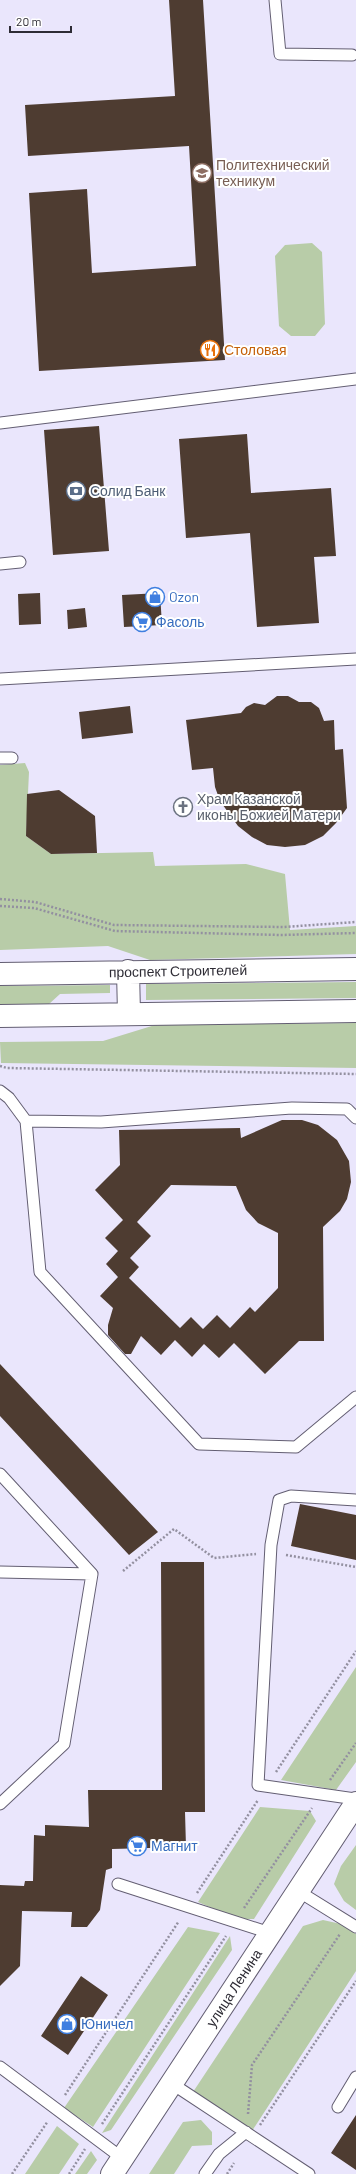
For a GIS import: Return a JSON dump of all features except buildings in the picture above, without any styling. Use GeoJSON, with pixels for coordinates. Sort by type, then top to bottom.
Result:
{"type":"FeatureCollection","features":[{"type":"Feature","properties":{"kind":"street","name":"проспект Строителей"},"geometry":{"type":"LineString","coordinates":[[0,974],[128,971],[356,969]]}},
{"type":"Feature","properties":{"kind":"street"},"geometry":{"type":"LineString","coordinates":[[128,971],[129,1014]]}},
{"type":"Feature","properties":{"kind":"street"},"geometry":{"type":"LineString","coordinates":[[0,1016],[356,1011]]}},
{"type":"Feature","properties":{"kind":"street","name":"улица Ленина"},"geometry":{"type":"LineString","coordinates":[[117,2166],[356,1803]]}},
{"type":"Feature","properties":{"kind":"lane"},"geometry":{"type":"LineString","coordinates":[[275,0],[280,54],[352,55]]}},
{"type":"Feature","properties":{"kind":"lane"},"geometry":{"type":"LineString","coordinates":[[0,423],[356,379]]}},
{"type":"Feature","properties":{"kind":"lane"},"geometry":{"type":"LineString","coordinates":[[0,564],[20,562]]}},
{"type":"Feature","properties":{"kind":"lane"},"geometry":{"type":"LineString","coordinates":[[0,679],[356,659]]}},
{"type":"Feature","properties":{"kind":"lane"},"geometry":{"type":"LineString","coordinates":[[0,758],[12,758]]}},
{"type":"Feature","properties":{"kind":"lane"},"geometry":{"type":"LineString","coordinates":[[0,1091],[9,1098],[26,1121],[40,1272],[199,1444],[296,1447],[356,1397]]}},
{"type":"Feature","properties":{"kind":"lane"},"geometry":{"type":"LineString","coordinates":[[26,1121],[101,1122],[292,1108],[347,1109],[356,1118]]}},
{"type":"Feature","properties":{"kind":"lane"},"geometry":{"type":"LineString","coordinates":[[0,1474],[92,1574]]}},
{"type":"Feature","properties":{"kind":"lane"},"geometry":{"type":"LineString","coordinates":[[356,1500],[291,1496],[279,1500],[270,1553],[258,1786],[356,1799]]}},
{"type":"Feature","properties":{"kind":"lane"},"geometry":{"type":"LineString","coordinates":[[0,1572],[92,1574]]}},
{"type":"Feature","properties":{"kind":"lane"},"geometry":{"type":"LineString","coordinates":[[0,1804],[64,1744],[92,1574]]}},
{"type":"Feature","properties":{"kind":"lane"},"geometry":{"type":"LineString","coordinates":[[118,1884],[270,1933]]}},
{"type":"Feature","properties":{"kind":"lane"},"geometry":{"type":"LineString","coordinates":[[298,1891],[352,1924]]}},
{"type":"Feature","properties":{"kind":"lane"},"geometry":{"type":"LineString","coordinates":[[0,2067],[94,2136],[117,2166]]}},
{"type":"Feature","properties":{"kind":"lane"},"geometry":{"type":"LineString","coordinates":[[338,2107],[356,2077]]}},
{"type":"Feature","properties":{"kind":"lane"},"geometry":{"type":"LineString","coordinates":[[171,2084],[309,2174]]}},
{"type":"Feature","properties":{"kind":"lane"},"geometry":{"type":"LineString","coordinates":[[205,2174],[219,2154],[249,2135]]}},
{"type":"Feature","properties":{"kind":"path"},"geometry":{"type":"LineString","coordinates":[[0,899],[35,902],[114,925],[284,927],[356,922]]}},
{"type":"Feature","properties":{"kind":"path"},"geometry":{"type":"LineString","coordinates":[[0,906],[34,908],[115,931],[281,935],[356,933]]}},
{"type":"Feature","properties":{"kind":"path"},"geometry":{"type":"LineString","coordinates":[[0,1066],[7,1068],[356,1074]]}},
{"type":"Feature","properties":{"kind":"path"},"geometry":{"type":"LineString","coordinates":[[123,1571],[174,1529],[214,1558],[270,1553],[356,1567]]}},
{"type":"Feature","properties":{"kind":"path"},"geometry":{"type":"LineString","coordinates":[[69,2174],[235,1922],[356,1743]]}},
{"type":"Feature","properties":{"kind":"path"},"geometry":{"type":"LineString","coordinates":[[249,2135],[252,2066],[352,1924]]}},
{"type":"Feature","properties":{"kind":"path"},"geometry":{"type":"LineString","coordinates":[[249,2135],[356,1981]]}},
{"type":"Feature","properties":{"kind":"green space"},"geometry":{"type":"Polygon","coordinates":[[[312,243],[322,252],[325,324],[315,336],[291,336],[279,326],[275,256],[285,245],[312,243]]]}},
{"type":"Feature","properties":{"kind":"green space"},"geometry":{"type":"Polygon","coordinates":[[[25,763],[29,772],[26,836],[51,854],[153,852],[155,866],[246,864],[285,874],[290,930],[356,926],[356,954],[150,960],[108,946],[0,950],[0,765],[25,763]]]}},
{"type":"Feature","properties":{"kind":"green space"},"geometry":{"type":"Polygon","coordinates":[[[356,982],[356,998],[146,1000],[146,984],[356,982]]]}},
{"type":"Feature","properties":{"kind":"green space"},"geometry":{"type":"Polygon","coordinates":[[[110,985],[110,993],[60,994],[49,1004],[0,1004],[0,986],[110,985]]]}},
{"type":"Feature","properties":{"kind":"green space"},"geometry":{"type":"Polygon","coordinates":[[[356,1023],[356,1068],[1,1063],[0,1042],[103,1041],[155,1025],[356,1023]]]}},
{"type":"Feature","properties":{"kind":"green space"},"geometry":{"type":"Polygon","coordinates":[[[356,1667],[356,1762],[336,1790],[281,1780],[356,1667]]]}},
{"type":"Feature","properties":{"kind":"green space"},"geometry":{"type":"Polygon","coordinates":[[[260,1807],[310,1811],[316,1821],[254,1919],[237,1919],[198,1902],[260,1807]]]}},
{"type":"Feature","properties":{"kind":"green space"},"geometry":{"type":"Polygon","coordinates":[[[356,1845],[356,1910],[344,1901],[334,1884],[341,1866],[356,1845]]]}},
{"type":"Feature","properties":{"kind":"green space"},"geometry":{"type":"Polygon","coordinates":[[[323,1920],[341,1924],[356,1934],[356,1971],[252,2131],[193,2092],[303,1926],[323,1920]]]}},
{"type":"Feature","properties":{"kind":"green space"},"geometry":{"type":"Polygon","coordinates":[[[188,1927],[220,1933],[93,2127],[64,2108],[188,1927]]]}},
{"type":"Feature","properties":{"kind":"green space"},"geometry":{"type":"Polygon","coordinates":[[[230,1936],[232,1950],[111,2130],[102,2133],[230,1936]]]}},
{"type":"Feature","properties":{"kind":"green space"},"geometry":{"type":"Polygon","coordinates":[[[201,2120],[212,2132],[212,2145],[192,2146],[174,2174],[149,2174],[183,2122],[201,2120]]]}},
{"type":"Feature","properties":{"kind":"green space"},"geometry":{"type":"Polygon","coordinates":[[[57,2126],[79,2144],[59,2174],[25,2174],[57,2126]]]}},
{"type":"Feature","properties":{"kind":"green space"},"geometry":{"type":"Polygon","coordinates":[[[91,2151],[97,2160],[87,2174],[75,2174],[91,2151]]]}},
{"type":"Feature","properties":{"kind":"place","name":"Политехнический техникум"},"geometry":{"type":"Point","coordinates":[202,173]}},
{"type":"Feature","properties":{"kind":"place","name":"Столовая"},"geometry":{"type":"Point","coordinates":[210,350]}},
{"type":"Feature","properties":{"kind":"place","name":"Солид Банк"},"geometry":{"type":"Point","coordinates":[76,491]}},
{"type":"Feature","properties":{"kind":"place","name":"Ozon"},"geometry":{"type":"Point","coordinates":[155,597]}},
{"type":"Feature","properties":{"kind":"place","name":"Фасоль"},"geometry":{"type":"Point","coordinates":[142,622]}},
{"type":"Feature","properties":{"kind":"place","name":"Храм Казанской иконы Божией Матери"},"geometry":{"type":"Point","coordinates":[183,807]}},
{"type":"Feature","properties":{"kind":"place","name":"Магнит"},"geometry":{"type":"Point","coordinates":[137,1846]}},
{"type":"Feature","properties":{"kind":"place","name":"Юничел"},"geometry":{"type":"Point","coordinates":[67,2024]}}]}
